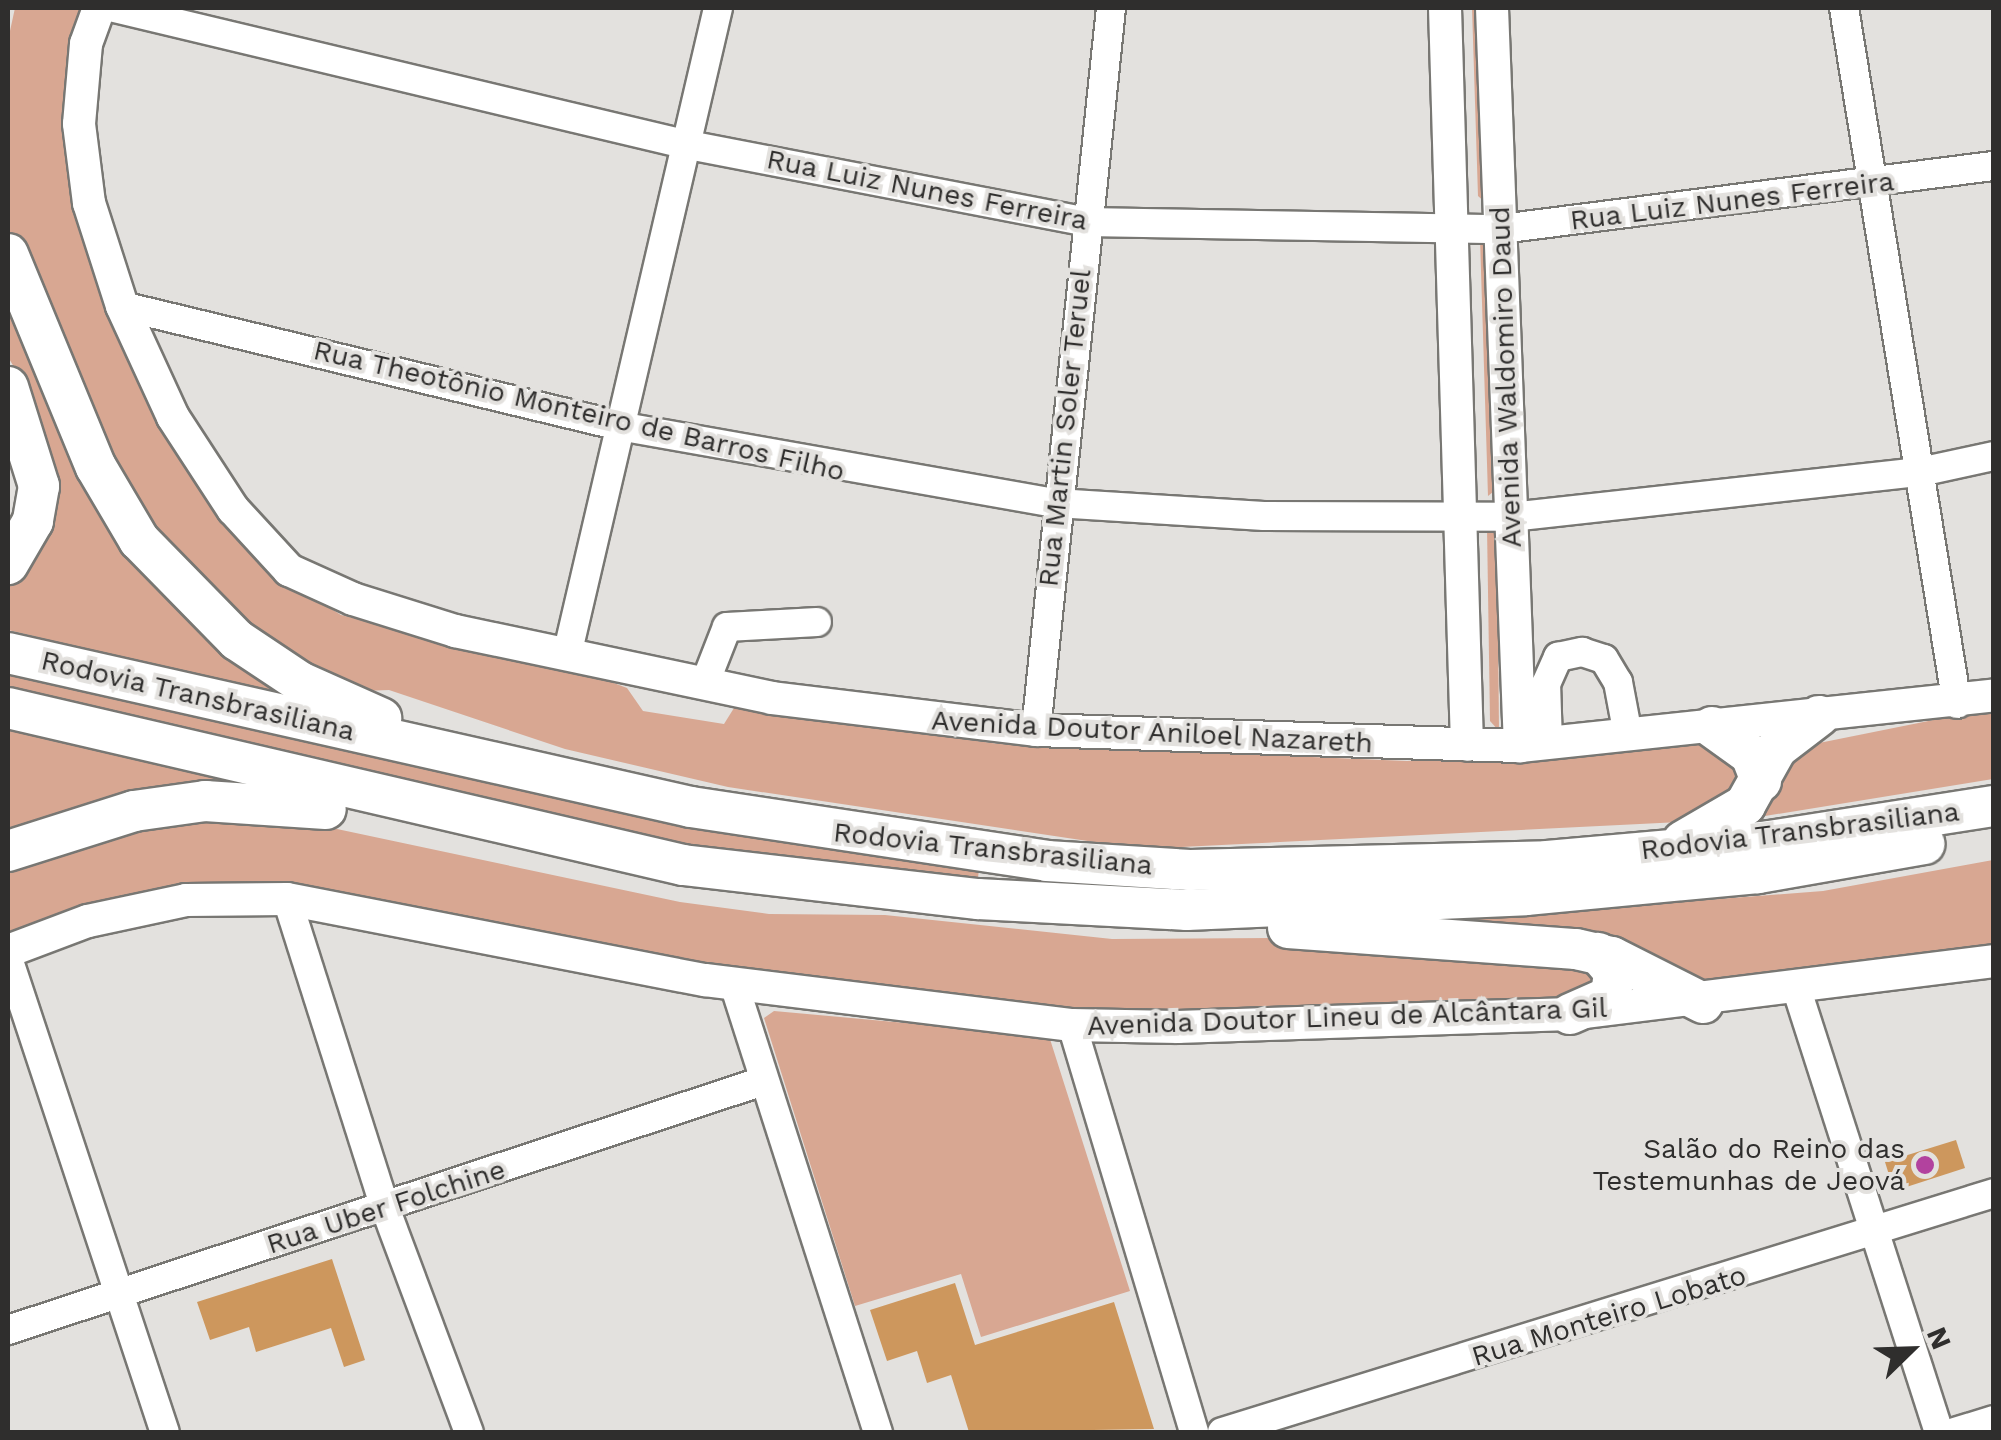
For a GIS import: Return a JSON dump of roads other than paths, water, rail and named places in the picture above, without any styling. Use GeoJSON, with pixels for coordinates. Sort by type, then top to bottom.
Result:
{"type":"FeatureCollection","features":[{"type":"Feature","properties":{"kind":"highway"},"geometry":{"type":"LineString","coordinates":[[8,254],[96,467],[139,540],[182,589],[300,682],[466,756]]}},
{"type":"Feature","properties":{"kind":"highway"},"geometry":{"type":"LineString","coordinates":[[8,388],[39,486],[33,522],[8,564]]}},
{"type":"Feature","properties":{"kind":"highway","name":"Rodovia Transbrasiliana"},"geometry":{"type":"LineString","coordinates":[[8,653],[789,826],[1047,861],[1190,870],[1394,868],[1667,850],[1994,806]]}},
{"type":"Feature","properties":{"kind":"highway","name":"Rodovia Transbrasiliana"},"geometry":{"type":"LineString","coordinates":[[8,708],[479,822],[683,865],[880,891],[1187,910],[1526,894],[1739,874],[1994,833]]}},
{"type":"Feature","properties":{"kind":"highway"},"geometry":{"type":"LineString","coordinates":[[1667,850],[1724,824],[1761,780],[1777,748],[1819,716]]}},
{"type":"Feature","properties":{"kind":"highway"},"geometry":{"type":"LineString","coordinates":[[1712,726],[1751,755],[1761,780]]}},
{"type":"Feature","properties":{"kind":"highway"},"geometry":{"type":"LineString","coordinates":[[8,851],[134,811],[204,801],[288,801],[393,823],[479,822]]}},
{"type":"Feature","properties":{"kind":"highway"},"geometry":{"type":"LineString","coordinates":[[1187,910],[1221,925],[1598,953],[1704,1003]]}},
{"type":"Feature","properties":{"kind":"highway"},"geometry":{"type":"LineString","coordinates":[[1570,1014],[1611,996],[1614,972],[1598,953]]}},
{"type":"Feature","properties":{"kind":"main road","name":"Avenida Doutor Aniloel Nazareth"},"geometry":{"type":"LineString","coordinates":[[99,8],[86,44],[80,124],[89,203],[122,306],[173,417],[233,510],[289,570],[353,599],[567,655],[704,682],[1036,730],[1468,746],[1534,744],[1957,704],[1994,695]]}},
{"type":"Feature","properties":{"kind":"main road","name":"Avenida Waldomiro Daud"},"geometry":{"type":"LineString","coordinates":[[1445,8],[1455,230],[1468,746]]}},
{"type":"Feature","properties":{"kind":"main road","name":"Avenida Waldomiro Daud"},"geometry":{"type":"LineString","coordinates":[[1492,8],[1511,517],[1534,744]]}},
{"type":"Feature","properties":{"kind":"main road","name":"Avenida Doutor Lineu de Alcântara Gil"},"geometry":{"type":"LineString","coordinates":[[8,954],[88,922],[186,900],[287,899],[734,984],[1072,1025],[1570,1014],[1704,1003],[1994,962]]}},
{"type":"Feature","properties":{"kind":"street","name":"Rua Luiz Nunes Ferreira"},"geometry":{"type":"LineString","coordinates":[[114,8],[688,145],[1086,222],[1501,228],[1873,187],[1994,166]]}},
{"type":"Feature","properties":{"kind":"street"},"geometry":{"type":"LineString","coordinates":[[567,655],[624,427],[718,8]]}},
{"type":"Feature","properties":{"kind":"street","name":"Rua Martin Soler Teruel"},"geometry":{"type":"LineString","coordinates":[[1036,730],[1056,504],[1111,8]]}},
{"type":"Feature","properties":{"kind":"street"},"geometry":{"type":"LineString","coordinates":[[1844,8],[1957,704]]}},
{"type":"Feature","properties":{"kind":"street","name":"Rua Theotônio Monteiro de Barros Filho"},"geometry":{"type":"LineString","coordinates":[[122,306],[624,427],[1056,504],[1511,517],[1920,472],[1994,456]]}},
{"type":"Feature","properties":{"kind":"street"},"geometry":{"type":"LineString","coordinates":[[704,682],[727,627],[816,622]]}},
{"type":"Feature","properties":{"kind":"street"},"geometry":{"type":"LineString","coordinates":[[1534,744],[1546,684],[1558,657],[1582,652],[1604,659],[1618,682],[1628,735]]}},
{"type":"Feature","properties":{"kind":"street"},"geometry":{"type":"LineString","coordinates":[[287,899],[384,1205],[469,1432]]}},
{"type":"Feature","properties":{"kind":"street"},"geometry":{"type":"LineString","coordinates":[[8,954],[165,1432]]}},
{"type":"Feature","properties":{"kind":"street"},"geometry":{"type":"LineString","coordinates":[[734,984],[878,1432]]}},
{"type":"Feature","properties":{"kind":"street"},"geometry":{"type":"LineString","coordinates":[[1798,990],[1939,1432]]}},
{"type":"Feature","properties":{"kind":"street"},"geometry":{"type":"LineString","coordinates":[[1072,1025],[1194,1432]]}},
{"type":"Feature","properties":{"kind":"street","name":"Rua Uber Folchine"},"geometry":{"type":"LineString","coordinates":[[8,1330],[763,1081]]}},
{"type":"Feature","properties":{"kind":"street","name":"Rua Monteiro Lobato"},"geometry":{"type":"LineString","coordinates":[[1222,1432],[1875,1234],[1994,1194]]}},
{"type":"Feature","properties":{"kind":"street"},"geometry":{"type":"LineString","coordinates":[[1955,1432],[1994,1420]]}},
{"type":"Feature","properties":{"kind":"place","name":"Salão do Reino das Testemunhas de Jeová"},"geometry":{"type":"Point","coordinates":[1925,1165]}}]}
